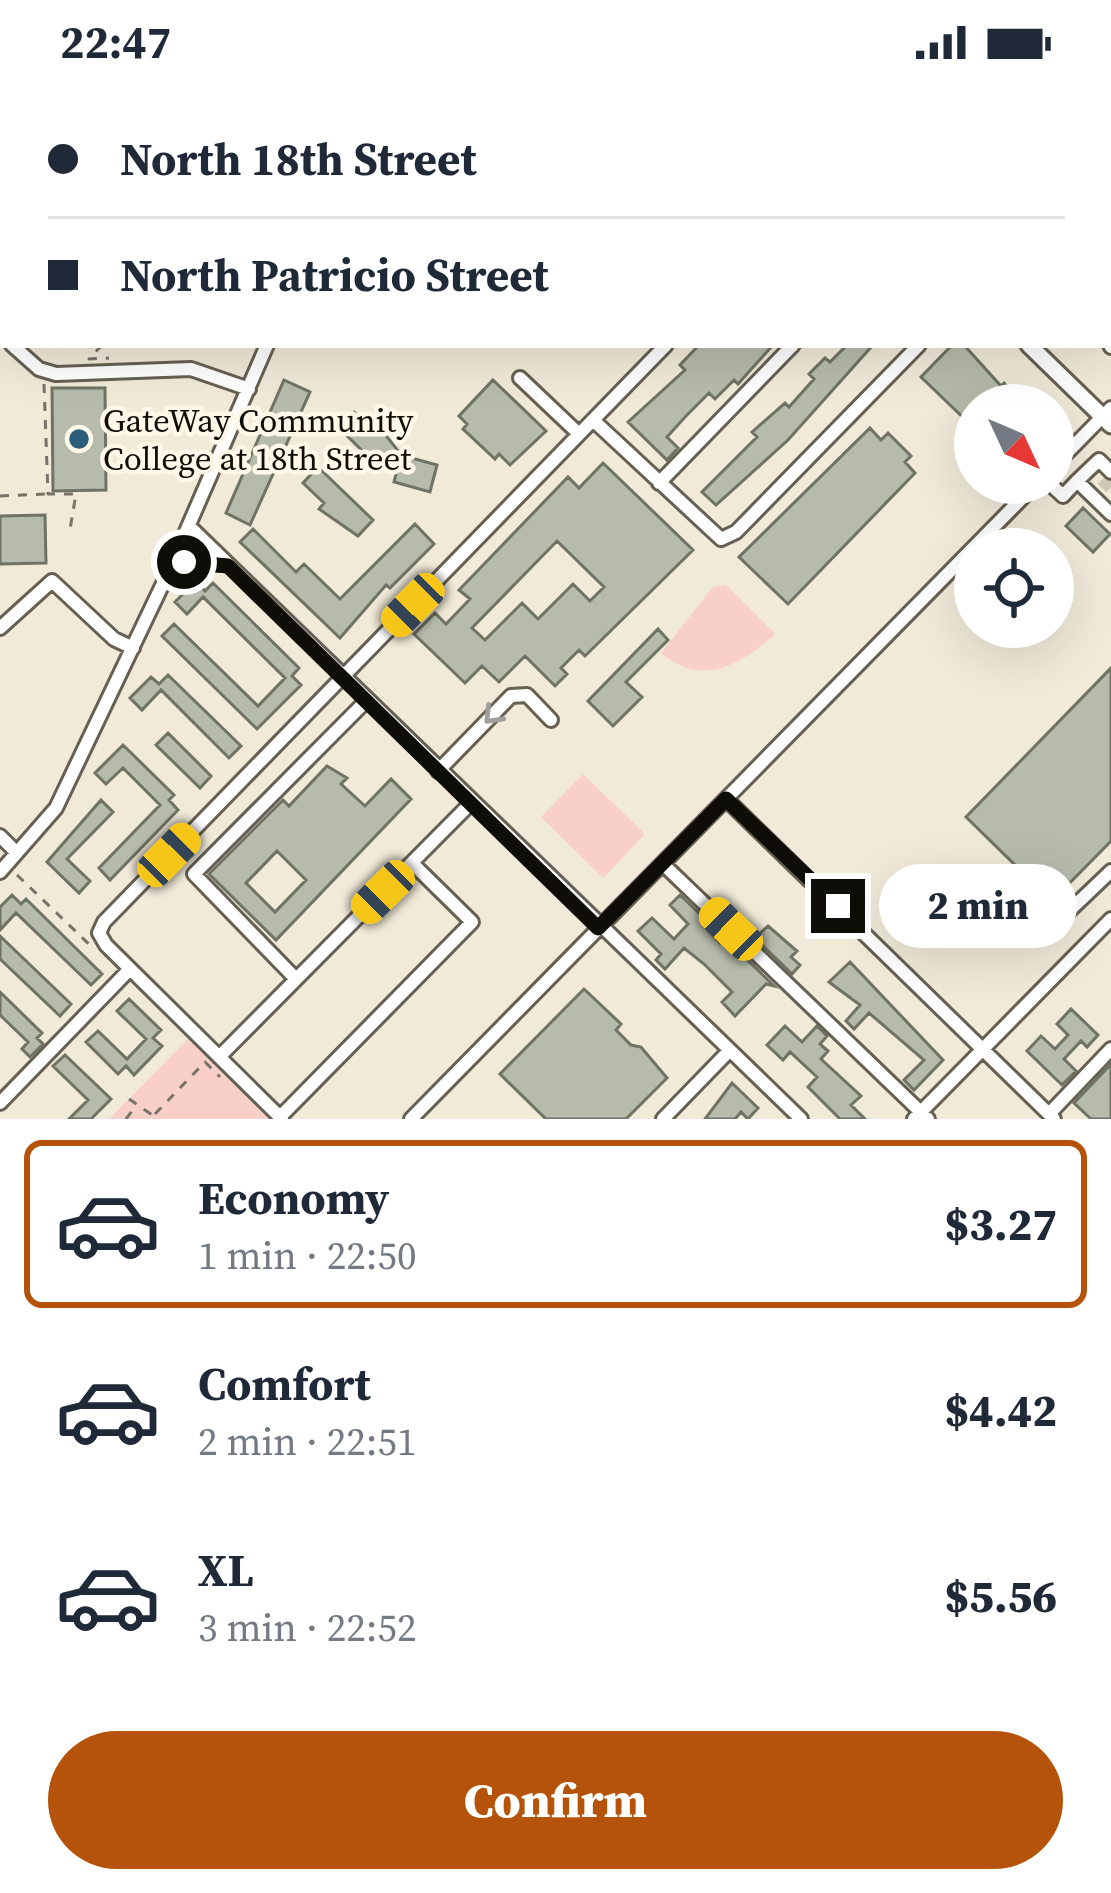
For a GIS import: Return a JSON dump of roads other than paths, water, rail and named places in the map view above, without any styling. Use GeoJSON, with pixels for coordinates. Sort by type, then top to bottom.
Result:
{"type":"FeatureCollection","features":[{"type":"Feature","properties":{"kind":"main road"},"geometry":{"type":"LineString","coordinates":[[1037,348],[1108,417]]}},
{"type":"Feature","properties":{"kind":"street"},"geometry":{"type":"LineString","coordinates":[[17,348],[39,369],[56,374],[191,369],[249,388]]}},
{"type":"Feature","properties":{"kind":"street"},"geometry":{"type":"LineString","coordinates":[[0,872],[56,808],[168,573],[266,348]]}},
{"type":"Feature","properties":{"kind":"street"},"geometry":{"type":"LineString","coordinates":[[412,863],[472,922],[281,1118],[99,933],[104,922],[663,348]]}},
{"type":"Feature","properties":{"kind":"street"},"geometry":{"type":"LineString","coordinates":[[659,483],[790,348]]}},
{"type":"Feature","properties":{"kind":"street"},"geometry":{"type":"LineString","coordinates":[[593,420],[721,539],[736,532],[917,348]]}},
{"type":"Feature","properties":{"kind":"street"},"geometry":{"type":"LineString","coordinates":[[520,378],[579,434]]}},
{"type":"Feature","properties":{"kind":"street"},"geometry":{"type":"LineString","coordinates":[[1074,447],[1108,417]]}},
{"type":"Feature","properties":{"kind":"street"},"geometry":{"type":"LineString","coordinates":[[1074,454],[1090,469]]}},
{"type":"Feature","properties":{"kind":"street"},"geometry":{"type":"LineString","coordinates":[[1074,485],[1099,460],[1111,472]]}},
{"type":"Feature","properties":{"kind":"street"},"geometry":{"type":"LineString","coordinates":[[1077,482],[1098,493],[1110,510]]}},
{"type":"Feature","properties":{"kind":"street"},"geometry":{"type":"LineString","coordinates":[[411,1119],[1016,504]]}},
{"type":"Feature","properties":{"kind":"street"},"geometry":{"type":"LineString","coordinates":[[189,526],[598,928],[801,1119]]}},
{"type":"Feature","properties":{"kind":"street"},"geometry":{"type":"LineString","coordinates":[[168,573],[201,560],[228,566]]}},
{"type":"Feature","properties":{"kind":"street"},"geometry":{"type":"LineString","coordinates":[[0,628],[52,581],[114,639],[133,648]]}},
{"type":"Feature","properties":{"kind":"street"},"geometry":{"type":"LineString","coordinates":[[438,771],[512,696],[526,695],[551,719]]}},
{"type":"Feature","properties":{"kind":"street"},"geometry":{"type":"LineString","coordinates":[[296,980],[194,874],[366,700]]}},
{"type":"Feature","properties":{"kind":"street"},"geometry":{"type":"LineString","coordinates":[[726,799],[1052,1116],[1111,1049]]}},
{"type":"Feature","properties":{"kind":"street"},"geometry":{"type":"LineString","coordinates":[[219,1058],[471,803]]}},
{"type":"Feature","properties":{"kind":"street"},"geometry":{"type":"LineString","coordinates":[[0,836],[17,853]]}},
{"type":"Feature","properties":{"kind":"street"},"geometry":{"type":"LineString","coordinates":[[663,864],[921,1117],[981,1049],[1110,922]]}},
{"type":"Feature","properties":{"kind":"street"},"geometry":{"type":"LineString","coordinates":[[1045,934],[1111,871]]}},
{"type":"Feature","properties":{"kind":"street"},"geometry":{"type":"LineString","coordinates":[[0,1102],[130,969]]}},
{"type":"Feature","properties":{"kind":"street"},"geometry":{"type":"LineString","coordinates":[[663,1119],[729,1052]]}},
{"type":"Feature","properties":{"kind":"tunnel"},"geometry":{"type":"LineString","coordinates":[[1102,488],[1111,479]]}},
{"type":"Feature","properties":{"kind":"place","name":"GateWay Community College at 18th Street"},"geometry":{"type":"Point","coordinates":[79,439]}}]}
